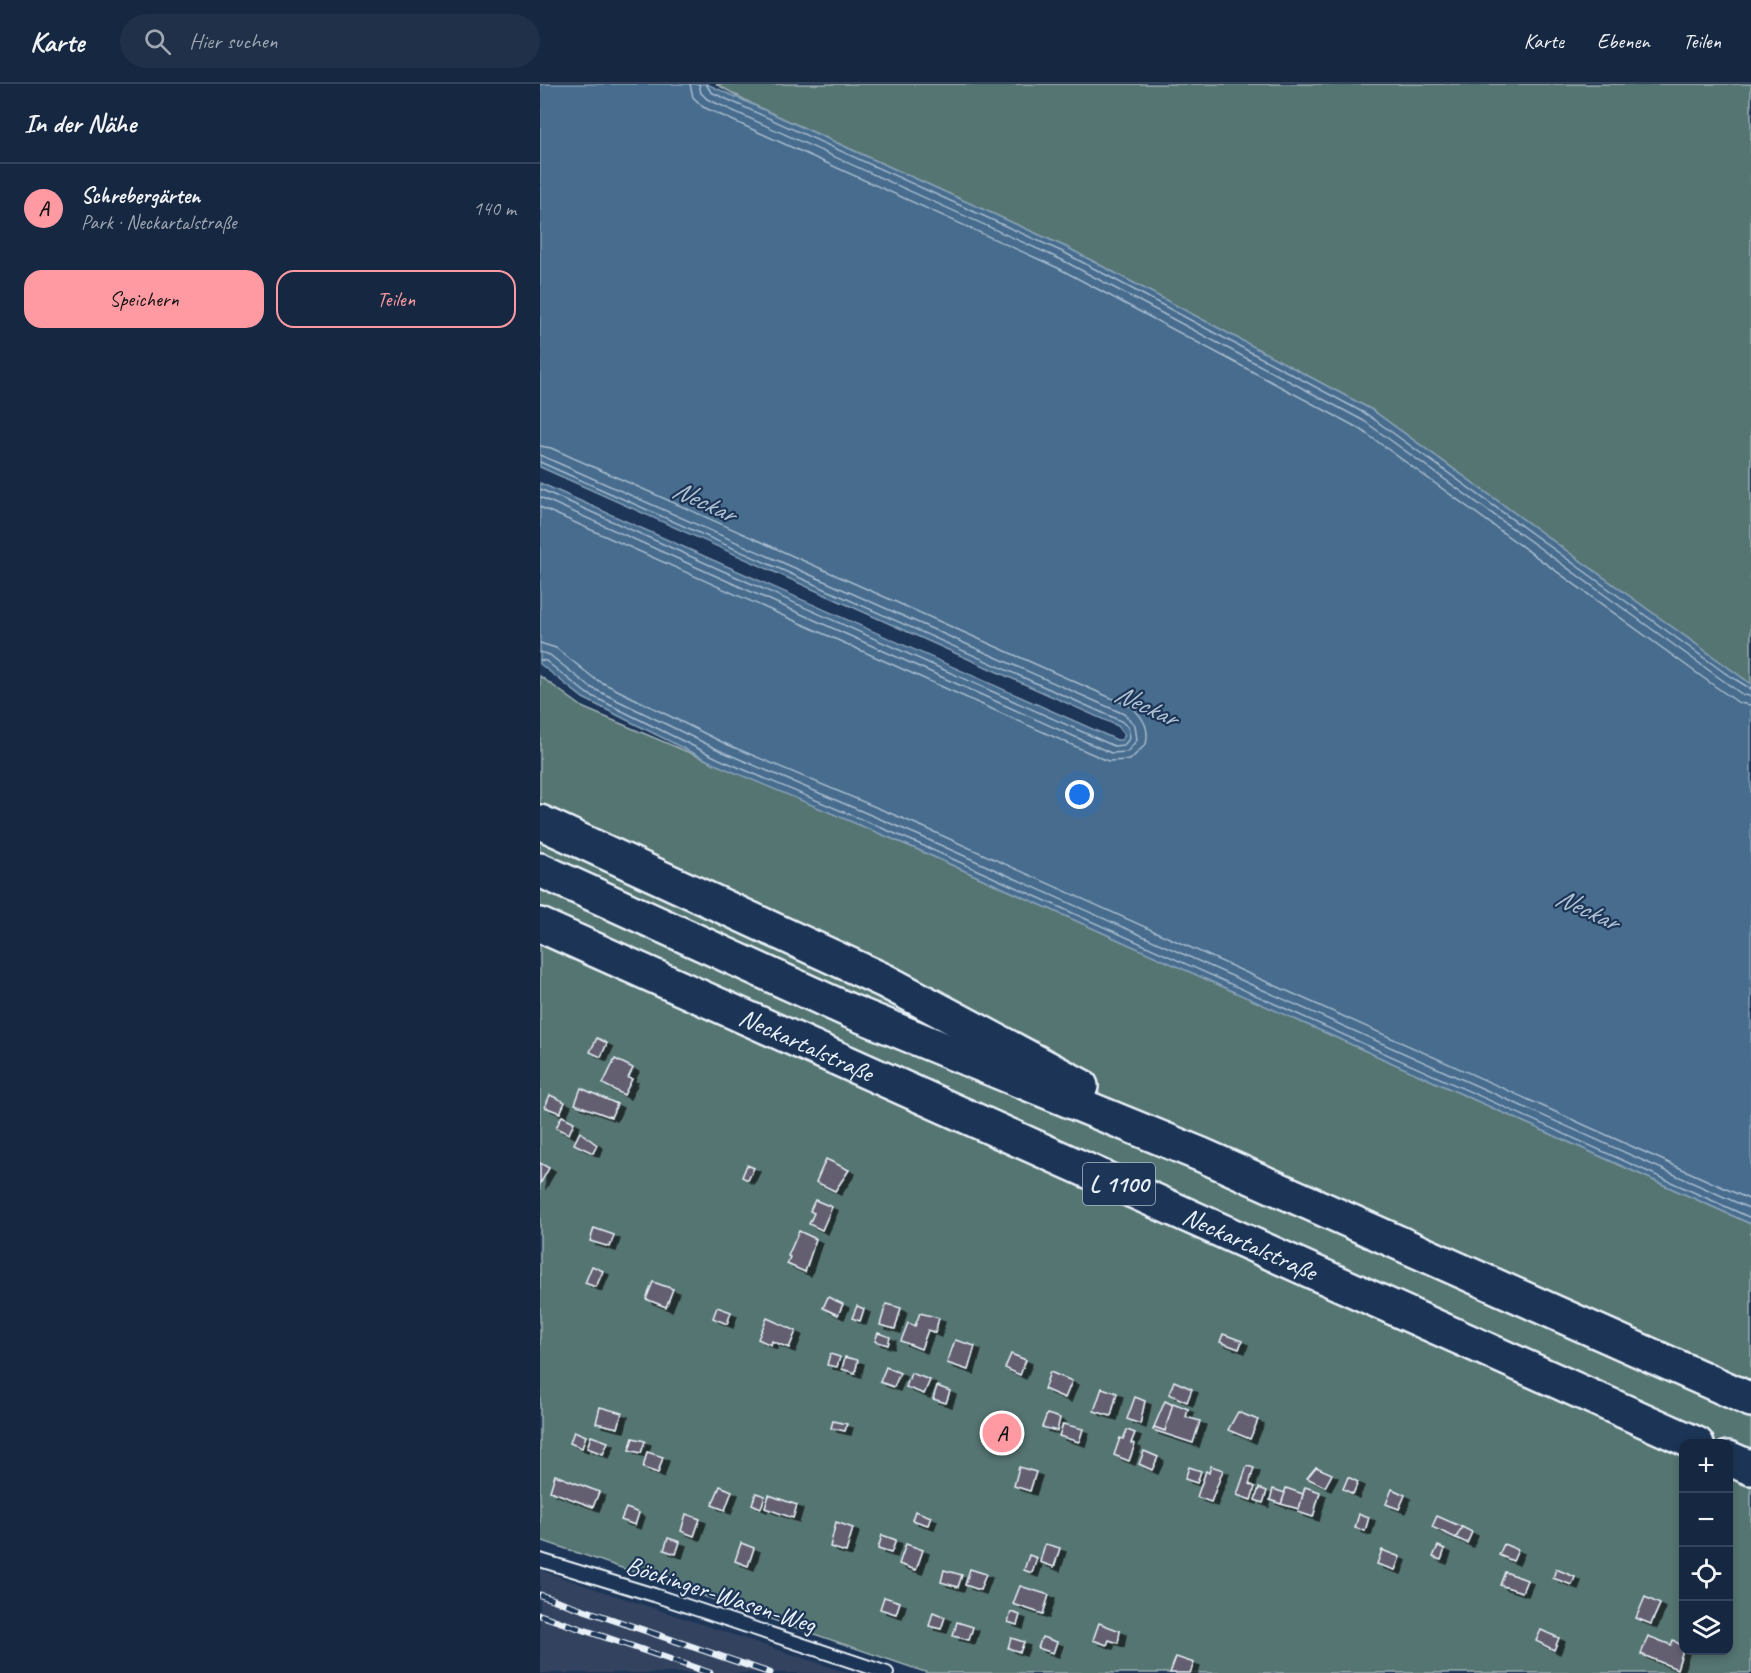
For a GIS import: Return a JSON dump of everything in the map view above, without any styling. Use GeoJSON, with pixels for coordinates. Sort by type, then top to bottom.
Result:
{"type":"FeatureCollection","features":[{"type":"Feature","properties":{"kind":"main road","name":"Neckartalstraße"},"geometry":{"type":"LineString","coordinates":[[540,822],[885,981],[1092,1092],[1202,1155]]}},
{"type":"Feature","properties":{"kind":"main road","name":"Neckartalstraße"},"geometry":{"type":"LineString","coordinates":[[540,870],[850,1011],[1202,1155],[1751,1400]]}},
{"type":"Feature","properties":{"kind":"main road","name":"Neckartalstraße"},"geometry":{"type":"LineString","coordinates":[[540,924],[1688,1439]]}},
{"type":"Feature","properties":{"kind":"main road"},"geometry":{"type":"LineString","coordinates":[[1733,1460],[1751,1468]]}},
{"type":"Feature","properties":{"kind":"lane","name":"Böckinger-Wasen-Weg"},"geometry":{"type":"LineString","coordinates":[[540,1560],[654,1595],[887,1673]]}},
{"type":"Feature","properties":{"kind":"shaded area"},"geometry":{"type":"Polygon","coordinates":[[[540,1570],[605,1592],[848,1673],[540,1673],[540,1570]]]}},
{"type":"Feature","properties":{"kind":"green space"},"geometry":{"type":"Polygon","coordinates":[[[716,84],[1751,84],[1751,684],[1372,410],[1068,248],[754,105],[716,84]]]}},
{"type":"Feature","properties":{"kind":"green space"},"geometry":{"type":"Polygon","coordinates":[[[540,676],[584,708],[914,848],[1751,1224],[1751,1673],[928,1673],[540,1540],[540,676]]]}},
{"type":"Feature","properties":{"kind":"water","name":"Neckar"},"geometry":{"type":"Polygon","coordinates":[[[540,84],[707,84],[1068,248],[1372,410],[1751,684],[1751,1224],[914,848],[717,765],[583,698],[540,664],[540,483],[1117,740],[1121,740],[1125,735],[1118,726],[540,467],[540,84]]]}},
{"type":"Feature","properties":{"kind":"building"},"geometry":{"type":"Polygon","coordinates":[[[597,1038],[607,1043],[601,1057],[590,1052],[597,1038]]]}},
{"type":"Feature","properties":{"kind":"building"},"geometry":{"type":"Polygon","coordinates":[[[615,1059],[633,1068],[628,1078],[632,1079],[624,1095],[603,1084],[615,1059]]]}},
{"type":"Feature","properties":{"kind":"building"},"geometry":{"type":"Polygon","coordinates":[[[581,1088],[617,1104],[611,1117],[575,1104],[581,1088]]]}},
{"type":"Feature","properties":{"kind":"building"},"geometry":{"type":"Polygon","coordinates":[[[550,1095],[565,1102],[560,1113],[545,1107],[550,1095]]]}},
{"type":"Feature","properties":{"kind":"building"},"geometry":{"type":"Polygon","coordinates":[[[562,1116],[574,1122],[569,1134],[556,1128],[562,1116]]]}},
{"type":"Feature","properties":{"kind":"building"},"geometry":{"type":"Polygon","coordinates":[[[580,1132],[597,1145],[593,1153],[574,1144],[580,1132]]]}},
{"type":"Feature","properties":{"kind":"building"},"geometry":{"type":"Polygon","coordinates":[[[826,1159],[849,1170],[835,1191],[816,1182],[826,1159]]]}},
{"type":"Feature","properties":{"kind":"building"},"geometry":{"type":"Polygon","coordinates":[[[540,1163],[549,1168],[540,1184],[540,1163]]]}},
{"type":"Feature","properties":{"kind":"building"},"geometry":{"type":"Polygon","coordinates":[[[747,1165],[754,1168],[748,1180],[742,1177],[747,1165]]]}},
{"type":"Feature","properties":{"kind":"building"},"geometry":{"type":"Polygon","coordinates":[[[815,1200],[832,1207],[822,1230],[809,1224],[814,1213],[810,1211],[815,1200]]]}},
{"type":"Feature","properties":{"kind":"building"},"geometry":{"type":"Polygon","coordinates":[[[594,1228],[614,1235],[610,1247],[590,1241],[594,1228]]]}},
{"type":"Feature","properties":{"kind":"building"},"geometry":{"type":"Polygon","coordinates":[[[799,1231],[816,1239],[805,1272],[787,1264],[799,1231]]]}},
{"type":"Feature","properties":{"kind":"building"},"geometry":{"type":"Polygon","coordinates":[[[592,1266],[603,1271],[596,1287],[585,1283],[592,1266]]]}},
{"type":"Feature","properties":{"kind":"building"},"geometry":{"type":"Polygon","coordinates":[[[653,1282],[673,1289],[666,1307],[646,1299],[653,1282]]]}},
{"type":"Feature","properties":{"kind":"building"},"geometry":{"type":"Polygon","coordinates":[[[828,1297],[843,1304],[838,1315],[823,1308],[828,1297]]]}},
{"type":"Feature","properties":{"kind":"building"},"geometry":{"type":"Polygon","coordinates":[[[886,1304],[901,1308],[895,1329],[880,1325],[886,1304]]]}},
{"type":"Feature","properties":{"kind":"building"},"geometry":{"type":"Polygon","coordinates":[[[857,1306],[864,1309],[860,1321],[852,1318],[857,1306]]]}},
{"type":"Feature","properties":{"kind":"building"},"geometry":{"type":"Polygon","coordinates":[[[717,1307],[731,1312],[727,1324],[713,1318],[717,1307]]]}},
{"type":"Feature","properties":{"kind":"building"},"geometry":{"type":"Polygon","coordinates":[[[920,1313],[939,1318],[935,1333],[928,1330],[921,1349],[901,1341],[908,1323],[915,1326],[920,1313]]]}},
{"type":"Feature","properties":{"kind":"building"},"geometry":{"type":"Polygon","coordinates":[[[767,1318],[796,1331],[789,1348],[772,1341],[771,1345],[758,1339],[767,1318]]]}},
{"type":"Feature","properties":{"kind":"building"},"geometry":{"type":"Polygon","coordinates":[[[878,1333],[890,1337],[888,1345],[875,1341],[878,1333]]]}},
{"type":"Feature","properties":{"kind":"building"},"geometry":{"type":"Polygon","coordinates":[[[1223,1334],[1242,1341],[1239,1349],[1220,1342],[1223,1334]]]}},
{"type":"Feature","properties":{"kind":"building"},"geometry":{"type":"Polygon","coordinates":[[[955,1340],[975,1346],[968,1370],[947,1363],[955,1340]]]}},
{"type":"Feature","properties":{"kind":"building"},"geometry":{"type":"Polygon","coordinates":[[[830,1354],[840,1357],[837,1367],[827,1365],[830,1354]]]}},
{"type":"Feature","properties":{"kind":"building"},"geometry":{"type":"Polygon","coordinates":[[[1011,1354],[1026,1360],[1020,1375],[1005,1368],[1011,1354]]]}},
{"type":"Feature","properties":{"kind":"building"},"geometry":{"type":"Polygon","coordinates":[[[845,1357],[858,1360],[855,1373],[842,1369],[845,1357]]]}},
{"type":"Feature","properties":{"kind":"building"},"geometry":{"type":"Polygon","coordinates":[[[886,1367],[900,1373],[894,1387],[880,1382],[886,1367]]]}},
{"type":"Feature","properties":{"kind":"building"},"geometry":{"type":"Polygon","coordinates":[[[1050,1372],[1072,1381],[1065,1398],[1044,1389],[1050,1372]]]}},
{"type":"Feature","properties":{"kind":"building"},"geometry":{"type":"Polygon","coordinates":[[[911,1373],[930,1380],[924,1394],[906,1387],[911,1373]]]}},
{"type":"Feature","properties":{"kind":"building"},"geometry":{"type":"Polygon","coordinates":[[[1174,1381],[1192,1389],[1187,1402],[1169,1394],[1174,1381]]]}},
{"type":"Feature","properties":{"kind":"building"},"geometry":{"type":"Polygon","coordinates":[[[937,1386],[950,1391],[946,1403],[933,1399],[937,1386]]]}},
{"type":"Feature","properties":{"kind":"building"},"geometry":{"type":"Polygon","coordinates":[[[1102,1388],[1117,1393],[1111,1416],[1094,1411],[1102,1388]]]}},
{"type":"Feature","properties":{"kind":"building"},"geometry":{"type":"Polygon","coordinates":[[[1135,1397],[1145,1401],[1140,1424],[1127,1419],[1135,1397]]]}},
{"type":"Feature","properties":{"kind":"building"},"geometry":{"type":"Polygon","coordinates":[[[1165,1401],[1173,1405],[1165,1431],[1154,1427],[1165,1401]]]}},
{"type":"Feature","properties":{"kind":"building"},"geometry":{"type":"Polygon","coordinates":[[[1173,1403],[1188,1409],[1186,1417],[1200,1421],[1193,1443],[1153,1430],[1154,1427],[1165,1431],[1173,1403]]]}},
{"type":"Feature","properties":{"kind":"building"},"geometry":{"type":"Polygon","coordinates":[[[600,1407],[622,1413],[618,1428],[596,1423],[600,1407]]]}},
{"type":"Feature","properties":{"kind":"building"},"geometry":{"type":"Polygon","coordinates":[[[1238,1412],[1258,1420],[1250,1439],[1228,1430],[1238,1412]]]}},
{"type":"Feature","properties":{"kind":"building"},"geometry":{"type":"Polygon","coordinates":[[[1047,1414],[1060,1418],[1057,1431],[1042,1427],[1047,1414]]]}},
{"type":"Feature","properties":{"kind":"building"},"geometry":{"type":"Polygon","coordinates":[[[833,1421],[847,1424],[845,1431],[831,1428],[833,1421]]]}},
{"type":"Feature","properties":{"kind":"building"},"geometry":{"type":"Polygon","coordinates":[[[1063,1424],[1083,1429],[1079,1442],[1059,1436],[1063,1424]]]}},
{"type":"Feature","properties":{"kind":"building"},"geometry":{"type":"Polygon","coordinates":[[[1127,1430],[1135,1433],[1131,1443],[1135,1444],[1129,1461],[1114,1455],[1120,1438],[1123,1439],[1127,1430]]]}},
{"type":"Feature","properties":{"kind":"building"},"geometry":{"type":"Polygon","coordinates":[[[574,1431],[586,1436],[582,1448],[570,1443],[574,1431]]]}},
{"type":"Feature","properties":{"kind":"building"},"geometry":{"type":"Polygon","coordinates":[[[591,1436],[608,1442],[603,1454],[587,1448],[591,1436]]]}},
{"type":"Feature","properties":{"kind":"building"},"geometry":{"type":"Polygon","coordinates":[[[633,1438],[645,1441],[641,1453],[629,1450],[633,1438]]]}},
{"type":"Feature","properties":{"kind":"building"},"geometry":{"type":"Polygon","coordinates":[[[1144,1451],[1158,1457],[1152,1470],[1139,1464],[1144,1451]]]}},
{"type":"Feature","properties":{"kind":"building"},"geometry":{"type":"Polygon","coordinates":[[[647,1452],[663,1457],[658,1473],[643,1468],[647,1452]]]}},
{"type":"Feature","properties":{"kind":"building"},"geometry":{"type":"Polygon","coordinates":[[[1211,1466],[1223,1470],[1211,1502],[1197,1497],[1206,1471],[1209,1473],[1211,1466]]]}},
{"type":"Feature","properties":{"kind":"building"},"geometry":{"type":"Polygon","coordinates":[[[1247,1466],[1254,1468],[1249,1484],[1255,1487],[1251,1500],[1237,1495],[1247,1466]]]}},
{"type":"Feature","properties":{"kind":"building"},"geometry":{"type":"Polygon","coordinates":[[[1019,1467],[1036,1472],[1030,1491],[1014,1486],[1019,1467]]]}},
{"type":"Feature","properties":{"kind":"building"},"geometry":{"type":"Polygon","coordinates":[[[1189,1467],[1201,1471],[1197,1483],[1185,1479],[1189,1467]]]}},
{"type":"Feature","properties":{"kind":"building"},"geometry":{"type":"Polygon","coordinates":[[[1316,1467],[1332,1474],[1325,1487],[1307,1478],[1316,1467]]]}},
{"type":"Feature","properties":{"kind":"building"},"geometry":{"type":"Polygon","coordinates":[[[555,1475],[599,1492],[593,1507],[550,1491],[555,1475]]]}},
{"type":"Feature","properties":{"kind":"building"},"geometry":{"type":"Polygon","coordinates":[[[1348,1477],[1358,1482],[1353,1494],[1343,1489],[1348,1477]]]}},
{"type":"Feature","properties":{"kind":"building"},"geometry":{"type":"Polygon","coordinates":[[[720,1486],[732,1491],[725,1510],[712,1505],[720,1486]]]}},
{"type":"Feature","properties":{"kind":"building"},"geometry":{"type":"Polygon","coordinates":[[[1305,1487],[1320,1492],[1313,1517],[1298,1512],[1305,1487]]]}},
{"type":"Feature","properties":{"kind":"building"},"geometry":{"type":"Polygon","coordinates":[[[1259,1488],[1267,1491],[1263,1503],[1255,1500],[1259,1488]]]}},
{"type":"Feature","properties":{"kind":"building"},"geometry":{"type":"Polygon","coordinates":[[[1286,1488],[1303,1494],[1299,1509],[1281,1504],[1286,1488]]]}},
{"type":"Feature","properties":{"kind":"building"},"geometry":{"type":"Polygon","coordinates":[[[1273,1489],[1285,1493],[1281,1504],[1270,1500],[1273,1489]]]}},
{"type":"Feature","properties":{"kind":"building"},"geometry":{"type":"Polygon","coordinates":[[[1392,1489],[1405,1495],[1399,1509],[1386,1504],[1392,1489]]]}},
{"type":"Feature","properties":{"kind":"building"},"geometry":{"type":"Polygon","coordinates":[[[756,1493],[765,1496],[761,1508],[752,1504],[756,1493]]]}},
{"type":"Feature","properties":{"kind":"building"},"geometry":{"type":"Polygon","coordinates":[[[769,1495],[797,1505],[793,1518],[765,1508],[769,1495]]]}},
{"type":"Feature","properties":{"kind":"building"},"geometry":{"type":"Polygon","coordinates":[[[626,1508],[639,1513],[635,1525],[621,1520],[626,1508]]]}},
{"type":"Feature","properties":{"kind":"building"},"geometry":{"type":"Polygon","coordinates":[[[915,1511],[931,1517],[928,1525],[912,1520],[915,1511]]]}},
{"type":"Feature","properties":{"kind":"building"},"geometry":{"type":"Polygon","coordinates":[[[686,1514],[700,1519],[694,1536],[681,1531],[686,1514]]]}},
{"type":"Feature","properties":{"kind":"building"},"geometry":{"type":"Polygon","coordinates":[[[1359,1514],[1369,1517],[1365,1531],[1355,1528],[1359,1514]]]}},
{"type":"Feature","properties":{"kind":"building"},"geometry":{"type":"Polygon","coordinates":[[[1437,1516],[1462,1527],[1456,1538],[1432,1527],[1437,1516]]]}},
{"type":"Feature","properties":{"kind":"building"},"geometry":{"type":"Polygon","coordinates":[[[836,1522],[853,1528],[846,1552],[830,1547],[836,1522]]]}},
{"type":"Feature","properties":{"kind":"building"},"geometry":{"type":"Polygon","coordinates":[[[1462,1527],[1472,1532],[1467,1543],[1456,1538],[1462,1527]]]}},
{"type":"Feature","properties":{"kind":"building"},"geometry":{"type":"Polygon","coordinates":[[[882,1535],[896,1540],[891,1553],[878,1549],[882,1535]]]}},
{"type":"Feature","properties":{"kind":"building"},"geometry":{"type":"Polygon","coordinates":[[[668,1538],[680,1542],[676,1554],[664,1550],[668,1538]]]}},
{"type":"Feature","properties":{"kind":"building"},"geometry":{"type":"Polygon","coordinates":[[[741,1543],[754,1548],[748,1566],[735,1561],[741,1543]]]}},
{"type":"Feature","properties":{"kind":"building"},"geometry":{"type":"Polygon","coordinates":[[[906,1544],[923,1550],[916,1570],[899,1564],[906,1544]]]}},
{"type":"Feature","properties":{"kind":"building"},"geometry":{"type":"Polygon","coordinates":[[[1045,1544],[1060,1548],[1054,1567],[1040,1562],[1045,1544]]]}},
{"type":"Feature","properties":{"kind":"building"},"geometry":{"type":"Polygon","coordinates":[[[1504,1544],[1518,1550],[1513,1561],[1499,1555],[1504,1544]]]}},
{"type":"Feature","properties":{"kind":"building"},"geometry":{"type":"Polygon","coordinates":[[[1438,1546],[1445,1549],[1441,1560],[1433,1557],[1438,1546]]]}},
{"type":"Feature","properties":{"kind":"building"},"geometry":{"type":"Polygon","coordinates":[[[1382,1550],[1400,1557],[1395,1570],[1377,1564],[1382,1550]]]}},
{"type":"Feature","properties":{"kind":"building"},"geometry":{"type":"Polygon","coordinates":[[[1029,1555],[1037,1558],[1032,1573],[1024,1570],[1029,1555]]]}},
{"type":"Feature","properties":{"kind":"building"},"geometry":{"type":"Polygon","coordinates":[[[970,1569],[986,1574],[980,1590],[965,1585],[970,1569]]]}},
{"type":"Feature","properties":{"kind":"building"},"geometry":{"type":"Polygon","coordinates":[[[1556,1569],[1575,1577],[1572,1585],[1553,1578],[1556,1569]]]}},
{"type":"Feature","properties":{"kind":"building"},"geometry":{"type":"Polygon","coordinates":[[[944,1570],[962,1575],[958,1587],[941,1582],[944,1570]]]}},
{"type":"Feature","properties":{"kind":"building"},"geometry":{"type":"Polygon","coordinates":[[[1505,1572],[1527,1580],[1522,1592],[1500,1585],[1505,1572]]]}},
{"type":"Feature","properties":{"kind":"building"},"geometry":{"type":"Polygon","coordinates":[[[1020,1586],[1049,1595],[1043,1614],[1013,1604],[1020,1586]]]}},
{"type":"Feature","properties":{"kind":"building"},"geometry":{"type":"Polygon","coordinates":[[[884,1597],[900,1602],[896,1614],[880,1609],[884,1597]]]}},
{"type":"Feature","properties":{"kind":"building"},"geometry":{"type":"Polygon","coordinates":[[[1645,1597],[1660,1604],[1651,1624],[1636,1618],[1645,1597]]]}},
{"type":"Feature","properties":{"kind":"building"},"geometry":{"type":"Polygon","coordinates":[[[933,1612],[945,1617],[941,1629],[929,1626],[933,1612]]]}},
{"type":"Feature","properties":{"kind":"building"},"geometry":{"type":"Polygon","coordinates":[[[1011,1612],[1020,1615],[1017,1625],[1008,1622],[1011,1612]]]}},
{"type":"Feature","properties":{"kind":"building"},"geometry":{"type":"Polygon","coordinates":[[[957,1622],[973,1627],[969,1640],[953,1636],[957,1622]]]}},
{"type":"Feature","properties":{"kind":"building"},"geometry":{"type":"Polygon","coordinates":[[[1099,1623],[1120,1631],[1118,1643],[1109,1640],[1107,1645],[1093,1640],[1099,1623]]]}},
{"type":"Feature","properties":{"kind":"building"},"geometry":{"type":"Polygon","coordinates":[[[1541,1630],[1559,1638],[1554,1650],[1536,1641],[1541,1630]]]}},
{"type":"Feature","properties":{"kind":"building"},"geometry":{"type":"Polygon","coordinates":[[[1648,1636],[1671,1645],[1673,1640],[1679,1644],[1679,1655],[1681,1655],[1677,1669],[1641,1654],[1648,1636]]]}},
{"type":"Feature","properties":{"kind":"building"},"geometry":{"type":"Polygon","coordinates":[[[1042,1637],[1057,1642],[1053,1653],[1038,1648],[1042,1637]]]}},
{"type":"Feature","properties":{"kind":"building"},"geometry":{"type":"Polygon","coordinates":[[[1011,1638],[1024,1642],[1020,1652],[1008,1648],[1011,1638]]]}},
{"type":"Feature","properties":{"kind":"building"},"geometry":{"type":"Polygon","coordinates":[[[1176,1657],[1194,1663],[1190,1673],[1170,1673],[1176,1657]]]}},
{"type":"Feature","properties":{"kind":"railway"},"geometry":{"type":"LineString","coordinates":[[540,1595],[770,1673]]}},
{"type":"Feature","properties":{"kind":"railway"},"geometry":{"type":"LineString","coordinates":[[540,1615],[710,1673]]}},
{"type":"Feature","properties":{"kind":"place","name":"Schrebergärten"},"geometry":{"type":"Point","coordinates":[1002,1433]}}]}
